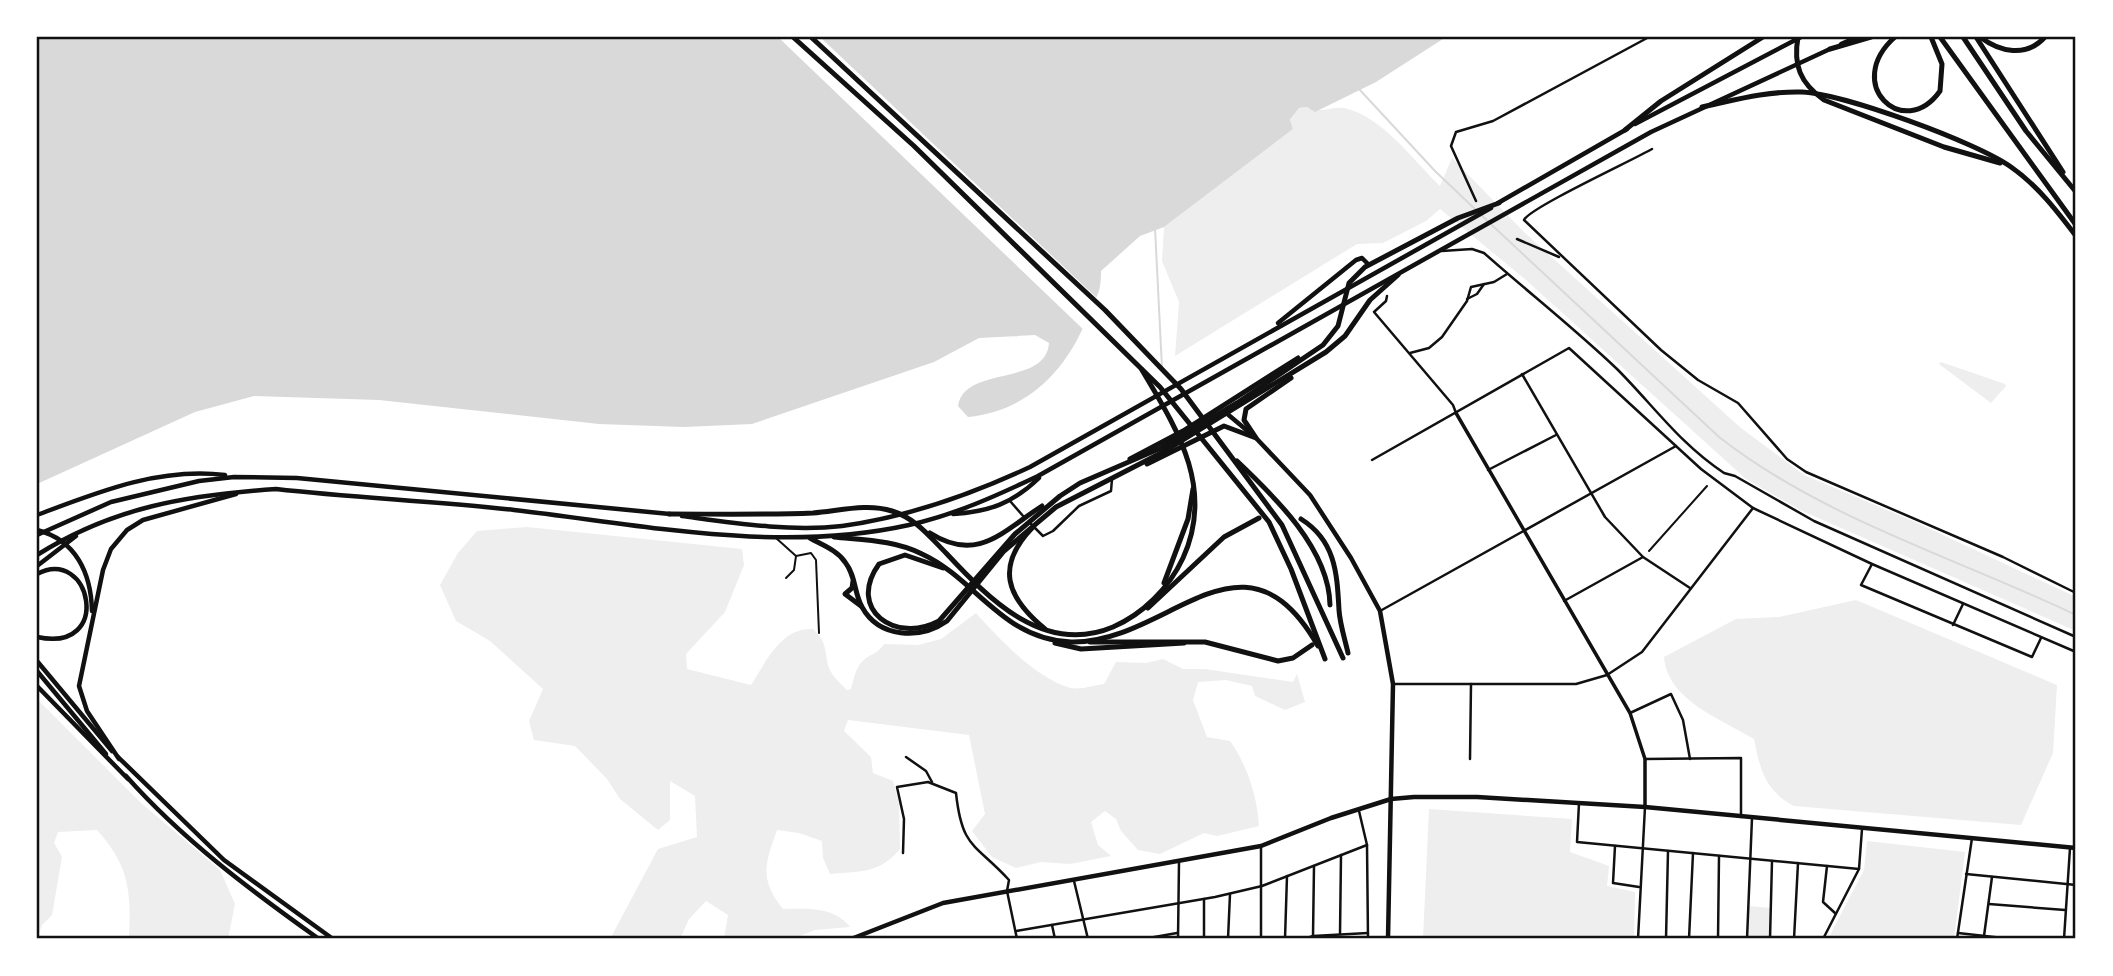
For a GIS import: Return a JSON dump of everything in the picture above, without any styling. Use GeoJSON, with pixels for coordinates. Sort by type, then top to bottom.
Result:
{"type":"FeatureCollection","features":[{"type":"Feature","properties":{"kind":"highway"},"geometry":{"type":"LineString","coordinates":[[793,37],[914,146],[1137,361],[1240,485],[1276,534],[1325,659],[1303,622],[1285,603],[1266,592],[1238,586],[1212,591],[1121,632],[1073,642]]}},
{"type":"Feature","properties":{"kind":"highway"},"geometry":{"type":"LineString","coordinates":[[811,37],[1128,332],[1181,389],[1223,447],[1296,525],[1328,582],[1330,605]]}},
{"type":"Feature","properties":{"kind":"highway"},"geometry":{"type":"LineString","coordinates":[[1625,130],[1661,101],[1763,37]]}},
{"type":"Feature","properties":{"kind":"highway"},"geometry":{"type":"LineString","coordinates":[[1800,37],[1796,49],[1799,74],[1812,91],[1837,106],[1944,147],[2010,166]]}},
{"type":"Feature","properties":{"kind":"highway"},"geometry":{"type":"LineString","coordinates":[[1830,49],[1871,37]]}},
{"type":"Feature","properties":{"kind":"highway"},"geometry":{"type":"LineString","coordinates":[[1895,37],[1876,61],[1874,88],[1888,105],[1910,111],[1924,108],[1940,91],[1941,64],[1931,37]]}},
{"type":"Feature","properties":{"kind":"highway"},"geometry":{"type":"LineString","coordinates":[[1940,37],[2076,225]]}},
{"type":"Feature","properties":{"kind":"highway"},"geometry":{"type":"LineString","coordinates":[[1963,37],[2026,131],[2076,192]]}},
{"type":"Feature","properties":{"kind":"highway"},"geometry":{"type":"LineString","coordinates":[[1978,37],[2076,192]]}},
{"type":"Feature","properties":{"kind":"highway"},"geometry":{"type":"LineString","coordinates":[[1978,37],[2000,49],[2013,51],[2034,46],[2045,37]]}},
{"type":"Feature","properties":{"kind":"highway"},"geometry":{"type":"LineString","coordinates":[[1702,107],[1785,92],[1832,97],[1978,149],[2010,166],[2030,181],[2076,236]]}},
{"type":"Feature","properties":{"kind":"highway"},"geometry":{"type":"LineString","coordinates":[[1238,405],[1334,335],[1349,283],[1356,274],[1458,218],[1499,203]]}},
{"type":"Feature","properties":{"kind":"highway"},"geometry":{"type":"LineString","coordinates":[[1255,438],[1244,420],[1246,409],[1345,336],[1370,300],[1398,275]]}},
{"type":"Feature","properties":{"kind":"highway"},"geometry":{"type":"LineString","coordinates":[[669,514],[869,507],[894,512],[950,545],[968,547],[986,542],[1060,496],[1183,431],[1323,345]]}},
{"type":"Feature","properties":{"kind":"highway"},"geometry":{"type":"LineString","coordinates":[[1122,474],[1326,352]]}},
{"type":"Feature","properties":{"kind":"highway"},"geometry":{"type":"LineString","coordinates":[[1136,615],[1161,591],[1179,566],[1194,524],[1197,502],[1181,439],[1137,361]]}},
{"type":"Feature","properties":{"kind":"highway"},"geometry":{"type":"LineString","coordinates":[[1116,467],[1161,448],[1215,420]]}},
{"type":"Feature","properties":{"kind":"highway"},"geometry":{"type":"LineString","coordinates":[[978,579],[1018,537],[1069,499],[1220,427],[1228,426],[1255,438]]}},
{"type":"Feature","properties":{"kind":"highway"},"geometry":{"type":"LineString","coordinates":[[1251,479],[1282,525],[1346,656],[1333,557],[1317,531],[1301,519]]}},
{"type":"Feature","properties":{"kind":"highway"},"geometry":{"type":"LineString","coordinates":[[851,571],[852,588],[845,594],[863,608],[876,624],[888,631],[913,633],[942,625],[1015,534],[1060,496]]}},
{"type":"Feature","properties":{"kind":"highway"},"geometry":{"type":"LineString","coordinates":[[1043,517],[1020,543],[1009,571],[1010,586],[1018,601],[1027,615],[1047,635],[1103,631],[1136,615],[1156,602],[1224,537],[1259,518]]}},
{"type":"Feature","properties":{"kind":"highway"},"geometry":{"type":"LineString","coordinates":[[921,527],[995,602],[1047,635],[1073,642],[1192,641],[1231,647],[1261,659],[1278,661],[1293,658],[1312,645]]}},
{"type":"Feature","properties":{"kind":"highway"},"geometry":{"type":"LineString","coordinates":[[834,537],[907,548],[943,568],[998,614],[1081,649],[1172,646],[1192,641]]}},
{"type":"Feature","properties":{"kind":"highway"},"geometry":{"type":"LineString","coordinates":[[810,538],[838,554],[851,571],[863,608]]}},
{"type":"Feature","properties":{"kind":"highway"},"geometry":{"type":"LineString","coordinates":[[943,568],[905,555],[886,559],[872,574],[868,586],[871,608],[883,622],[912,629],[939,621],[960,602]]}},
{"type":"Feature","properties":{"kind":"main road"},"geometry":{"type":"LineString","coordinates":[[37,515],[114,486],[181,474],[297,478],[669,514],[740,524],[841,526],[942,503],[1030,467],[1267,332],[1465,224],[1625,130],[1800,37]]}},
{"type":"Feature","properties":{"kind":"main road"},"geometry":{"type":"LineString","coordinates":[[37,555],[82,531],[181,498],[248,490],[276,489],[425,502],[716,535],[776,538],[834,537],[909,525],[949,514],[1045,472],[1651,132],[1857,37]]}},
{"type":"Feature","properties":{"kind":"main road"},"geometry":{"type":"LineString","coordinates":[[1267,332],[1356,260],[1362,258],[1367,263]]}},
{"type":"Feature","properties":{"kind":"main road"},"geometry":{"type":"LineString","coordinates":[[1219,407],[1255,438],[1316,502],[1380,611],[1393,684],[1388,939]]}},
{"type":"Feature","properties":{"kind":"main road"},"geometry":{"type":"LineString","coordinates":[[949,514],[978,513],[1010,501],[1045,472]]}},
{"type":"Feature","properties":{"kind":"main road"},"geometry":{"type":"LineString","coordinates":[[37,533],[111,502],[139,494],[234,477]]}},
{"type":"Feature","properties":{"kind":"main road"},"geometry":{"type":"LineString","coordinates":[[119,759],[86,711],[81,694],[81,669],[107,557],[127,530],[160,513],[187,509],[248,490]]}},
{"type":"Feature","properties":{"kind":"main road"},"geometry":{"type":"LineString","coordinates":[[37,566],[82,531]]}},
{"type":"Feature","properties":{"kind":"main road"},"geometry":{"type":"LineString","coordinates":[[37,533],[51,535],[71,548],[86,570],[91,587],[93,618]]}},
{"type":"Feature","properties":{"kind":"main road"},"geometry":{"type":"LineString","coordinates":[[37,574],[51,570],[71,575],[82,586],[88,604],[85,619],[72,633],[59,639],[37,637]]}},
{"type":"Feature","properties":{"kind":"main road"},"geometry":{"type":"LineString","coordinates":[[37,661],[119,759],[224,860],[333,939]]}},
{"type":"Feature","properties":{"kind":"main road"},"geometry":{"type":"LineString","coordinates":[[37,671],[128,779]]}},
{"type":"Feature","properties":{"kind":"main road"},"geometry":{"type":"LineString","coordinates":[[37,686],[192,841],[248,889],[319,939]]}},
{"type":"Feature","properties":{"kind":"main road"},"geometry":{"type":"LineString","coordinates":[[851,939],[943,903],[1261,846],[1391,799],[1477,797],[1645,807],[2073,847]]}},
{"type":"Feature","properties":{"kind":"street"},"geometry":{"type":"LineString","coordinates":[[1476,201],[1451,146],[1456,132],[1493,121],[1649,37]]}},
{"type":"Feature","properties":{"kind":"street"},"geometry":{"type":"LineString","coordinates":[[1652,149],[1525,216],[1527,224],[1691,375],[1738,403],[1787,459],[1806,472],[2003,557],[2076,593]]}},
{"type":"Feature","properties":{"kind":"street"},"geometry":{"type":"LineString","coordinates":[[1517,239],[1562,259]]}},
{"type":"Feature","properties":{"kind":"street"},"geometry":{"type":"LineString","coordinates":[[1438,252],[1476,249],[1613,366],[1646,398],[1657,416],[1724,473],[1735,476],[1814,521],[2076,637]]}},
{"type":"Feature","properties":{"kind":"street"},"geometry":{"type":"LineString","coordinates":[[1410,353],[1435,344],[1467,299],[1469,288],[1507,274]]}},
{"type":"Feature","properties":{"kind":"street"},"geometry":{"type":"LineString","coordinates":[[1467,299],[1477,294],[1484,284]]}},
{"type":"Feature","properties":{"kind":"street"},"geometry":{"type":"LineString","coordinates":[[1387,296],[1386,301],[1374,312],[1453,405],[1630,713],[1646,759],[1638,939]]}},
{"type":"Feature","properties":{"kind":"street"},"geometry":{"type":"LineString","coordinates":[[1372,460],[1569,348],[1701,469],[1753,508],[1872,564],[2076,652]]}},
{"type":"Feature","properties":{"kind":"street"},"geometry":{"type":"LineString","coordinates":[[1522,374],[1605,517],[1643,557],[1691,588]]}},
{"type":"Feature","properties":{"kind":"street"},"geometry":{"type":"LineString","coordinates":[[1488,470],[1556,435]]}},
{"type":"Feature","properties":{"kind":"street"},"geometry":{"type":"LineString","coordinates":[[1380,611],[1676,446]]}},
{"type":"Feature","properties":{"kind":"street"},"geometry":{"type":"LineString","coordinates":[[1010,501],[1037,531],[1043,536],[1048,535],[1079,506],[1111,491],[1112,479]]}},
{"type":"Feature","properties":{"kind":"street"},"geometry":{"type":"LineString","coordinates":[[1648,551],[1707,486]]}},
{"type":"Feature","properties":{"kind":"street"},"geometry":{"type":"LineString","coordinates":[[1393,684],[1576,684],[1607,675],[1642,652],[1753,508]]}},
{"type":"Feature","properties":{"kind":"street"},"geometry":{"type":"LineString","coordinates":[[776,538],[796,556],[811,554],[816,560],[819,632]]}},
{"type":"Feature","properties":{"kind":"street"},"geometry":{"type":"LineString","coordinates":[[786,578],[794,570],[796,556]]}},
{"type":"Feature","properties":{"kind":"street"},"geometry":{"type":"LineString","coordinates":[[1564,601],[1643,557]]}},
{"type":"Feature","properties":{"kind":"street"},"geometry":{"type":"LineString","coordinates":[[1872,564],[1861,585],[2032,657],[2041,638]]}},
{"type":"Feature","properties":{"kind":"street"},"geometry":{"type":"LineString","coordinates":[[1953,625],[1963,604]]}},
{"type":"Feature","properties":{"kind":"street"},"geometry":{"type":"LineString","coordinates":[[1470,759],[1471,684]]}},
{"type":"Feature","properties":{"kind":"street"},"geometry":{"type":"LineString","coordinates":[[1630,713],[1671,694],[1683,720],[1690,759]]}},
{"type":"Feature","properties":{"kind":"street"},"geometry":{"type":"LineString","coordinates":[[906,757],[926,771],[932,782]]}},
{"type":"Feature","properties":{"kind":"street"},"geometry":{"type":"LineString","coordinates":[[1646,759],[1741,758],[1741,817]]}},
{"type":"Feature","properties":{"kind":"street"},"geometry":{"type":"LineString","coordinates":[[903,853],[904,819],[897,787],[932,782],[956,793],[959,820],[965,838],[1009,880],[1007,891],[1017,939]]}},
{"type":"Feature","properties":{"kind":"street"},"geometry":{"type":"LineString","coordinates":[[1579,803],[1577,842],[1859,869]]}},
{"type":"Feature","properties":{"kind":"street"},"geometry":{"type":"LineString","coordinates":[[1359,810],[1367,845],[1368,939]]}},
{"type":"Feature","properties":{"kind":"street"},"geometry":{"type":"LineString","coordinates":[[1747,939],[1752,818]]}},
{"type":"Feature","properties":{"kind":"street"},"geometry":{"type":"LineString","coordinates":[[1824,939],[1859,869],[1862,829]]}},
{"type":"Feature","properties":{"kind":"street"},"geometry":{"type":"LineString","coordinates":[[1957,939],[1972,838]]}},
{"type":"Feature","properties":{"kind":"street"},"geometry":{"type":"LineString","coordinates":[[1016,931],[1230,894],[1262,886],[1367,845]]}},
{"type":"Feature","properties":{"kind":"street"},"geometry":{"type":"LineString","coordinates":[[1261,846],[1261,939]]}},
{"type":"Feature","properties":{"kind":"street"},"geometry":{"type":"LineString","coordinates":[[1615,846],[1613,883],[1639,887]]}},
{"type":"Feature","properties":{"kind":"street"},"geometry":{"type":"LineString","coordinates":[[2064,939],[2064,911],[2073,847]]}},
{"type":"Feature","properties":{"kind":"street"},"geometry":{"type":"LineString","coordinates":[[1666,939],[1668,851]]}},
{"type":"Feature","properties":{"kind":"street"},"geometry":{"type":"LineString","coordinates":[[1689,939],[1692,853]]}},
{"type":"Feature","properties":{"kind":"street"},"geometry":{"type":"LineString","coordinates":[[1340,934],[1342,855]]}},
{"type":"Feature","properties":{"kind":"street"},"geometry":{"type":"LineString","coordinates":[[1717,939],[1719,856]]}},
{"type":"Feature","properties":{"kind":"street"},"geometry":{"type":"LineString","coordinates":[[1178,939],[1179,861]]}},
{"type":"Feature","properties":{"kind":"street"},"geometry":{"type":"LineString","coordinates":[[1770,939],[1772,861]]}},
{"type":"Feature","properties":{"kind":"street"},"geometry":{"type":"LineString","coordinates":[[1794,939],[1798,863]]}},
{"type":"Feature","properties":{"kind":"street"},"geometry":{"type":"LineString","coordinates":[[1313,936],[1314,866]]}},
{"type":"Feature","properties":{"kind":"street"},"geometry":{"type":"LineString","coordinates":[[1827,866],[1823,902],[1835,913]]}},
{"type":"Feature","properties":{"kind":"street"},"geometry":{"type":"LineString","coordinates":[[1966,874],[2076,885]]}},
{"type":"Feature","properties":{"kind":"street"},"geometry":{"type":"LineString","coordinates":[[1285,939],[1287,876]]}},
{"type":"Feature","properties":{"kind":"street"},"geometry":{"type":"LineString","coordinates":[[1984,936],[1992,877]]}},
{"type":"Feature","properties":{"kind":"street"},"geometry":{"type":"LineString","coordinates":[[1074,881],[1088,939]]}},
{"type":"Feature","properties":{"kind":"street"},"geometry":{"type":"LineString","coordinates":[[1228,939],[1230,894]]}},
{"type":"Feature","properties":{"kind":"street"},"geometry":{"type":"LineString","coordinates":[[1204,899],[1204,939]]}},
{"type":"Feature","properties":{"kind":"street"},"geometry":{"type":"LineString","coordinates":[[1989,904],[2064,911]]}},
{"type":"Feature","properties":{"kind":"street"},"geometry":{"type":"LineString","coordinates":[[1052,925],[1055,939]]}},
{"type":"Feature","properties":{"kind":"street"},"geometry":{"type":"LineString","coordinates":[[1143,939],[1177,933]]}},
{"type":"Feature","properties":{"kind":"street"},"geometry":{"type":"LineString","coordinates":[[1304,939],[1313,936],[1368,933]]}},
{"type":"Feature","properties":{"kind":"street"},"geometry":{"type":"LineString","coordinates":[[1958,933],[2012,939]]}},
{"type":"Feature","properties":{"kind":"shaded area"},"geometry":{"type":"Polygon","coordinates":[[[37,37],[1446,37],[1376,82],[1315,112],[1307,107],[1299,108],[1290,120],[1293,129],[1164,227],[1140,236],[1101,271],[1098,295],[1079,336],[1057,370],[1027,397],[990,413],[968,417],[958,406],[964,393],[974,385],[1034,366],[1044,357],[1049,343],[1035,335],[979,338],[934,362],[752,424],[684,427],[599,424],[379,400],[254,396],[195,412],[37,484],[37,37]]]}},
{"type":"Feature","properties":{"kind":"shaded area"},"geometry":{"type":"Polygon","coordinates":[[[1299,108],[1316,110],[1344,108],[1371,120],[1396,140],[1440,186],[1452,158],[1525,233],[1741,428],[1804,475],[1913,521],[2076,597],[2076,631],[1800,510],[1746,479],[1526,280],[1440,209],[1426,221],[1383,243],[1357,244],[1175,356],[1179,302],[1162,261],[1164,227],[1293,129],[1290,121],[1299,108]]]}},
{"type":"Feature","properties":{"kind":"shaded area"},"geometry":{"type":"Polygon","coordinates":[[[1941,362],[2006,386],[1991,403],[1939,364],[1941,362]]]}},
{"type":"Feature","properties":{"kind":"shaded area"},"geometry":{"type":"Polygon","coordinates":[[[527,527],[742,549],[744,565],[725,612],[686,654],[687,669],[751,685],[783,640],[802,630],[813,629],[818,634],[824,645],[831,672],[847,690],[851,689],[860,664],[884,644],[918,645],[941,639],[976,613],[1007,646],[1032,667],[1071,688],[1104,684],[1116,662],[1146,663],[1163,659],[1183,669],[1205,669],[1293,682],[1297,674],[1305,702],[1285,710],[1255,696],[1252,686],[1226,680],[1198,682],[1193,700],[1207,737],[1230,741],[1236,750],[1250,781],[1259,826],[1217,836],[1204,833],[1160,854],[1138,850],[1121,831],[1116,819],[1105,811],[1091,822],[1098,845],[1111,856],[1070,864],[1041,862],[1016,868],[992,857],[972,831],[985,814],[969,735],[848,720],[844,731],[871,757],[873,773],[893,781],[899,803],[900,849],[885,863],[869,870],[830,874],[823,858],[822,841],[799,833],[777,830],[766,871],[770,889],[783,909],[828,912],[850,927],[815,930],[792,939],[724,939],[728,915],[706,901],[689,919],[680,939],[610,939],[658,849],[697,837],[695,796],[670,781],[670,820],[658,830],[620,799],[607,779],[575,746],[534,740],[529,721],[543,689],[490,641],[456,621],[440,585],[458,553],[477,531],[527,527]]]}},
{"type":"Feature","properties":{"kind":"shaded area"},"geometry":{"type":"Polygon","coordinates":[[[1856,600],[2057,685],[2053,753],[2021,825],[1794,806],[1776,793],[1765,778],[1754,739],[1712,716],[1685,697],[1667,672],[1664,657],[1736,619],[1779,617],[1856,600]]]}},
{"type":"Feature","properties":{"kind":"shaded area"},"geometry":{"type":"Polygon","coordinates":[[[37,699],[141,803],[220,870],[235,904],[228,939],[129,939],[126,880],[116,856],[97,830],[58,832],[54,843],[62,857],[52,915],[42,925],[37,939],[37,699]]]}},
{"type":"Feature","properties":{"kind":"shaded area"},"geometry":{"type":"Polygon","coordinates":[[[1429,809],[1572,819],[1570,852],[1609,866],[1607,886],[1635,892],[1634,939],[1423,939],[1429,809]]]}},
{"type":"Feature","properties":{"kind":"shaded area"},"geometry":{"type":"Polygon","coordinates":[[[1867,841],[1965,852],[1954,939],[1828,939],[1864,870],[1867,841]]]}},
{"type":"Feature","properties":{"kind":"shaded area"},"geometry":{"type":"Polygon","coordinates":[[[1748,906],[1771,908],[1770,939],[1747,939],[1748,906]]]}},
{"type":"Feature","properties":{"kind":"pier"},"geometry":{"type":"Polygon","coordinates":[[[778,37],[820,37],[1100,301],[1086,332],[778,37]]]}},
{"type":"Feature","properties":{"kind":"waterway"},"geometry":{"type":"LineString","coordinates":[[1359,89],[1435,171],[1476,210]]}},
{"type":"Feature","properties":{"kind":"waterway"},"geometry":{"type":"LineString","coordinates":[[1480,214],[1719,437],[1760,466],[1847,514],[2076,615]]}},
{"type":"Feature","properties":{"kind":"waterway"},"geometry":{"type":"LineString","coordinates":[[1155,228],[1162,368]]}}]}
